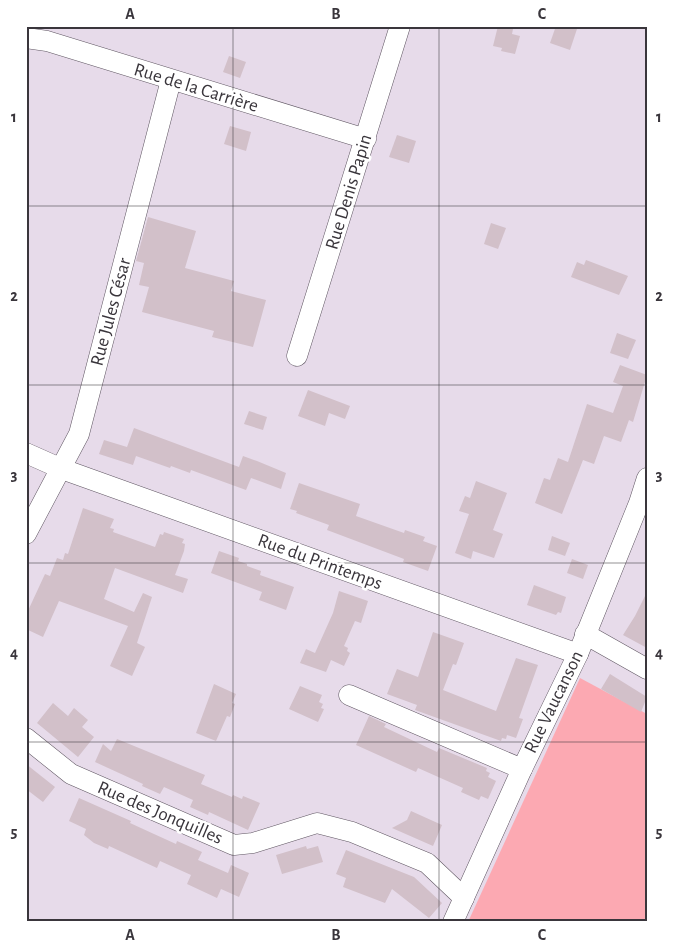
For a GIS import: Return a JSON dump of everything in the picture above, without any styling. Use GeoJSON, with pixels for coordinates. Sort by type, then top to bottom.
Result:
{"type":"FeatureCollection","features":[{"type":"Feature","properties":{"kind":"street","name":"Rue Denis Papin"},"geometry":{"type":"LineString","coordinates":[[297,356],[400,26]]}},
{"type":"Feature","properties":{"kind":"street","name":"Rue de la Carrière"},"geometry":{"type":"LineString","coordinates":[[26,38],[47,42],[366,139]]}},
{"type":"Feature","properties":{"kind":"street","name":"Rue Jules César"},"geometry":{"type":"LineString","coordinates":[[26,534],[79,434],[171,80]]}},
{"type":"Feature","properties":{"kind":"street","name":"Rue du Printemps"},"geometry":{"type":"LineString","coordinates":[[26,453],[62,469],[578,654]]}},
{"type":"Feature","properties":{"kind":"street","name":"Rue Vaucanson"},"geometry":{"type":"LineString","coordinates":[[453,922],[522,769],[578,654],[585,634],[643,504],[647,478]]}},
{"type":"Feature","properties":{"kind":"street"},"geometry":{"type":"LineString","coordinates":[[585,634],[647,669]]}},
{"type":"Feature","properties":{"kind":"street"},"geometry":{"type":"LineString","coordinates":[[350,695],[522,769]]}},
{"type":"Feature","properties":{"kind":"street","name":"Rue des Jonquilles"},"geometry":{"type":"LineString","coordinates":[[26,738],[71,774],[84,781],[234,845],[253,842],[317,823],[352,832],[427,863],[464,898]]}},
{"type":"Feature","properties":{"kind":"shaded area"},"geometry":{"type":"Polygon","coordinates":[[[580,678],[647,714],[647,922],[468,922],[580,678]]]}},
{"type":"Feature","properties":{"kind":"building"},"geometry":{"type":"Polygon","coordinates":[[[498,26],[513,29],[512,34],[520,36],[515,54],[501,51],[502,48],[493,46],[498,26]]]}},
{"type":"Feature","properties":{"kind":"building"},"geometry":{"type":"Polygon","coordinates":[[[556,26],[578,26],[570,50],[550,43],[556,26]]]}},
{"type":"Feature","properties":{"kind":"building"},"geometry":{"type":"Polygon","coordinates":[[[229,56],[246,62],[240,78],[223,72],[229,56]]]}},
{"type":"Feature","properties":{"kind":"building"},"geometry":{"type":"Polygon","coordinates":[[[230,126],[251,132],[246,151],[224,144],[230,126]]]}},
{"type":"Feature","properties":{"kind":"building"},"geometry":{"type":"Polygon","coordinates":[[[397,135],[416,141],[409,163],[389,157],[397,135]]]}},
{"type":"Feature","properties":{"kind":"building"},"geometry":{"type":"Polygon","coordinates":[[[148,217],[196,231],[185,268],[234,281],[231,291],[266,300],[253,347],[212,337],[214,331],[142,312],[149,287],[139,285],[144,263],[136,261],[148,217]]]}},
{"type":"Feature","properties":{"kind":"building"},"geometry":{"type":"Polygon","coordinates":[[[491,223],[506,228],[498,249],[484,244],[491,223]]]}},
{"type":"Feature","properties":{"kind":"building"},"geometry":{"type":"Polygon","coordinates":[[[586,260],[628,276],[619,295],[571,277],[577,262],[584,265],[586,260]]]}},
{"type":"Feature","properties":{"kind":"building"},"geometry":{"type":"Polygon","coordinates":[[[617,333],[636,340],[628,359],[610,353],[617,333]]]}},
{"type":"Feature","properties":{"kind":"building"},"geometry":{"type":"Polygon","coordinates":[[[620,365],[647,375],[633,422],[629,420],[621,442],[604,436],[594,464],[583,460],[562,514],[535,503],[544,478],[550,480],[558,458],[568,462],[587,404],[613,413],[623,386],[613,382],[620,365]]]}},
{"type":"Feature","properties":{"kind":"building"},"geometry":{"type":"Polygon","coordinates":[[[308,390],[350,406],[345,419],[329,413],[325,426],[298,416],[308,390]]]}},
{"type":"Feature","properties":{"kind":"building"},"geometry":{"type":"Polygon","coordinates":[[[249,411],[267,417],[263,430],[244,424],[249,411]]]}},
{"type":"Feature","properties":{"kind":"building"},"geometry":{"type":"Polygon","coordinates":[[[134,428],[239,467],[243,456],[286,473],[281,489],[251,478],[246,490],[191,470],[190,473],[171,466],[170,468],[136,456],[133,465],[99,454],[104,440],[127,447],[134,428]]]}},
{"type":"Feature","properties":{"kind":"building"},"geometry":{"type":"Polygon","coordinates":[[[476,481],[507,493],[493,530],[503,534],[494,558],[473,551],[471,559],[455,553],[469,514],[459,511],[465,496],[470,498],[476,481]]]}},
{"type":"Feature","properties":{"kind":"building"},"geometry":{"type":"Polygon","coordinates":[[[299,483],[360,504],[356,516],[404,533],[405,530],[425,537],[423,541],[437,546],[428,571],[403,562],[404,559],[327,530],[329,525],[290,509],[299,483]]]}},
{"type":"Feature","properties":{"kind":"building"},"geometry":{"type":"Polygon","coordinates":[[[83,508],[114,519],[110,528],[114,529],[113,532],[155,547],[160,534],[163,535],[164,532],[184,539],[182,543],[185,544],[184,551],[175,575],[188,579],[183,593],[115,568],[104,599],[134,612],[143,593],[152,597],[137,643],[145,647],[132,676],[110,666],[128,626],[59,601],[43,637],[26,629],[26,615],[45,574],[50,576],[57,558],[63,560],[65,553],[68,554],[83,508]]]}},
{"type":"Feature","properties":{"kind":"building"},"geometry":{"type":"Polygon","coordinates":[[[552,536],[570,543],[565,556],[548,550],[552,536]]]}},
{"type":"Feature","properties":{"kind":"building"},"geometry":{"type":"Polygon","coordinates":[[[219,551],[239,558],[238,561],[261,571],[260,575],[294,587],[286,610],[259,600],[262,592],[211,573],[219,551]]]}},
{"type":"Feature","properties":{"kind":"building"},"geometry":{"type":"Polygon","coordinates":[[[572,559],[588,565],[583,579],[567,573],[572,559]]]}},
{"type":"Feature","properties":{"kind":"building"},"geometry":{"type":"Polygon","coordinates":[[[534,585],[566,597],[561,613],[558,612],[556,615],[527,605],[534,585]]]}},
{"type":"Feature","properties":{"kind":"building"},"geometry":{"type":"Polygon","coordinates":[[[339,591],[368,601],[361,623],[355,621],[344,646],[348,648],[347,651],[350,653],[344,666],[331,660],[326,672],[300,663],[306,649],[315,653],[333,613],[339,591]]]}},
{"type":"Feature","properties":{"kind":"building"},"geometry":{"type":"Polygon","coordinates":[[[647,592],[647,648],[623,635],[647,592]]]}},
{"type":"Feature","properties":{"kind":"building"},"geometry":{"type":"Polygon","coordinates":[[[433,632],[464,643],[456,665],[453,664],[443,690],[496,711],[516,658],[538,665],[519,718],[523,719],[516,738],[507,735],[506,739],[502,738],[501,741],[415,710],[417,705],[387,694],[397,669],[418,677],[433,632]]]}},
{"type":"Feature","properties":{"kind":"building"},"geometry":{"type":"Polygon","coordinates":[[[610,674],[647,697],[641,712],[601,689],[610,674]]]}},
{"type":"Feature","properties":{"kind":"building"},"geometry":{"type":"Polygon","coordinates":[[[214,684],[236,694],[232,703],[235,704],[230,717],[227,716],[216,741],[196,733],[214,684]]]}},
{"type":"Feature","properties":{"kind":"building"},"geometry":{"type":"Polygon","coordinates":[[[300,686],[322,695],[319,702],[323,704],[321,708],[324,709],[318,722],[289,709],[300,686]]]}},
{"type":"Feature","properties":{"kind":"building"},"geometry":{"type":"Polygon","coordinates":[[[53,703],[68,716],[74,708],[88,720],[82,727],[94,737],[78,757],[37,723],[53,703]]]}},
{"type":"Feature","properties":{"kind":"building"},"geometry":{"type":"Polygon","coordinates":[[[369,716],[386,724],[384,727],[437,752],[439,748],[487,768],[486,771],[490,773],[488,777],[496,781],[488,799],[481,796],[479,800],[461,792],[463,788],[418,768],[416,772],[356,745],[369,716]]]}},
{"type":"Feature","properties":{"kind":"building"},"geometry":{"type":"Polygon","coordinates":[[[117,739],[205,775],[201,784],[232,797],[233,795],[242,799],[243,796],[260,803],[248,830],[209,812],[208,815],[190,807],[193,800],[164,787],[160,794],[95,762],[103,744],[111,751],[117,739]]]}},
{"type":"Feature","properties":{"kind":"building"},"geometry":{"type":"Polygon","coordinates":[[[26,764],[55,787],[43,802],[26,789],[26,764]]]}},
{"type":"Feature","properties":{"kind":"building"},"geometry":{"type":"Polygon","coordinates":[[[79,798],[176,844],[177,841],[202,852],[198,860],[228,873],[231,865],[249,873],[239,897],[221,889],[217,898],[187,884],[191,875],[160,861],[157,868],[109,846],[108,849],[94,843],[84,835],[86,829],[69,821],[79,798]]]}},
{"type":"Feature","properties":{"kind":"building"},"geometry":{"type":"Polygon","coordinates":[[[411,811],[442,825],[433,846],[392,828],[407,820],[411,811]]]}},
{"type":"Feature","properties":{"kind":"building"},"geometry":{"type":"Polygon","coordinates":[[[306,846],[307,849],[318,846],[323,862],[282,874],[276,855],[306,846]]]}},
{"type":"Feature","properties":{"kind":"building"},"geometry":{"type":"Polygon","coordinates":[[[346,850],[414,877],[442,903],[429,918],[392,889],[385,903],[343,887],[346,878],[336,874],[346,850]]]}}]}
